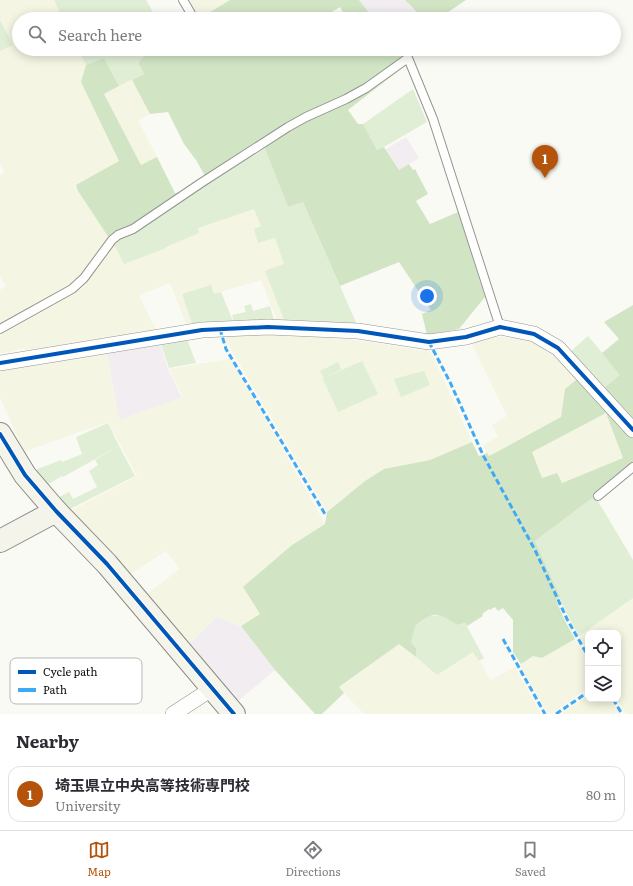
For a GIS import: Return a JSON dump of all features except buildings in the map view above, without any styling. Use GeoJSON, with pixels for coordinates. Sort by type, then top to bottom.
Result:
{"type":"FeatureCollection","features":[{"type":"Feature","properties":{"kind":"street"},"geometry":{"type":"LineString","coordinates":[[0,363],[202,330],[268,327],[358,331],[429,342],[466,337],[500,327],[534,334],[558,348],[633,430]]}},
{"type":"Feature","properties":{"kind":"street"},"geometry":{"type":"LineString","coordinates":[[0,434],[25,475],[56,511],[107,564],[234,714]]}},
{"type":"Feature","properties":{"kind":"street"},"geometry":{"type":"LineString","coordinates":[[0,541],[56,511]]}},
{"type":"Feature","properties":{"kind":"street"},"geometry":{"type":"LineString","coordinates":[[173,714],[213,688]]}},
{"type":"Feature","properties":{"kind":"lane"},"geometry":{"type":"LineString","coordinates":[[183,0],[190,12]]}},
{"type":"Feature","properties":{"kind":"lane"},"geometry":{"type":"LineString","coordinates":[[0,329],[72,289],[84,278],[112,240],[118,235],[133,229],[200,183],[288,127],[366,88],[408,58],[433,119],[500,327]]}},
{"type":"Feature","properties":{"kind":"lane"},"geometry":{"type":"LineString","coordinates":[[598,496],[633,468]]}},
{"type":"Feature","properties":{"kind":"shaded area"},"geometry":{"type":"Polygon","coordinates":[[[359,0],[405,0],[417,12],[368,12],[359,0]]]}},
{"type":"Feature","properties":{"kind":"shaded area"},"geometry":{"type":"Polygon","coordinates":[[[406,137],[419,158],[399,170],[386,149],[406,137]]]}},
{"type":"Feature","properties":{"kind":"shaded area"},"geometry":{"type":"Polygon","coordinates":[[[160,343],[168,369],[182,398],[119,420],[107,353],[160,343]]]}},
{"type":"Feature","properties":{"kind":"shaded area"},"geometry":{"type":"Polygon","coordinates":[[[216,617],[241,626],[275,670],[237,702],[189,644],[216,617]]]}},
{"type":"Feature","properties":{"kind":"green space"},"geometry":{"type":"Polygon","coordinates":[[[0,0],[54,0],[60,12],[12,12],[12,56],[82,56],[86,65],[81,82],[119,161],[78,191],[109,238],[84,273],[71,286],[0,323],[0,290],[6,286],[0,276],[0,176],[5,172],[0,163],[0,0]]]}},
{"type":"Feature","properties":{"kind":"green space"},"geometry":{"type":"Polygon","coordinates":[[[54,0],[146,0],[153,12],[60,12],[54,0]]]}},
{"type":"Feature","properties":{"kind":"green space"},"geometry":{"type":"Polygon","coordinates":[[[189,0],[230,0],[210,12],[196,12],[189,0]]]}},
{"type":"Feature","properties":{"kind":"green space"},"geometry":{"type":"Polygon","coordinates":[[[230,0],[359,0],[368,12],[343,12],[340,7],[332,12],[210,12],[230,0]]]}},
{"type":"Feature","properties":{"kind":"green space"},"geometry":{"type":"Polygon","coordinates":[[[405,0],[466,0],[448,12],[417,12],[405,0]]]}},
{"type":"Feature","properties":{"kind":"green space"},"geometry":{"type":"Polygon","coordinates":[[[0,20],[12,45],[0,51],[0,20]]]}},
{"type":"Feature","properties":{"kind":"green space"},"geometry":{"type":"Polygon","coordinates":[[[82,56],[144,56],[138,63],[144,74],[119,86],[104,58],[86,65],[82,56]]]}},
{"type":"Feature","properties":{"kind":"green space"},"geometry":{"type":"Polygon","coordinates":[[[144,56],[402,56],[397,72],[348,110],[358,124],[363,124],[377,150],[384,147],[399,170],[409,164],[413,170],[415,169],[428,194],[416,201],[430,224],[458,212],[485,297],[459,329],[427,335],[422,314],[431,310],[399,262],[340,286],[303,202],[288,207],[265,148],[220,174],[111,246],[109,238],[78,191],[76,185],[119,161],[81,82],[86,65],[104,58],[119,86],[104,94],[141,165],[157,157],[175,193],[181,192],[205,176],[196,160],[184,144],[168,112],[150,114],[132,80],[144,74],[138,63],[144,56]]]}},
{"type":"Feature","properties":{"kind":"green space"},"geometry":{"type":"Polygon","coordinates":[[[132,80],[150,114],[138,120],[157,157],[141,165],[104,94],[132,80]]]}},
{"type":"Feature","properties":{"kind":"green space"},"geometry":{"type":"Polygon","coordinates":[[[413,89],[427,122],[377,151],[363,124],[413,89]]]}},
{"type":"Feature","properties":{"kind":"green space"},"geometry":{"type":"Polygon","coordinates":[[[266,148],[288,207],[303,202],[358,327],[285,322],[265,271],[284,264],[275,238],[258,243],[254,229],[261,226],[254,209],[198,228],[199,233],[166,248],[124,264],[115,246],[111,246],[220,174],[266,148]]]}},
{"type":"Feature","properties":{"kind":"green space"},"geometry":{"type":"Polygon","coordinates":[[[220,174],[303,202],[358,327],[277,321],[261,280],[214,294],[182,294],[193,326],[187,326],[170,283],[139,295],[156,330],[39,351],[20,349],[0,354],[0,332],[83,287],[111,246],[220,174]]]}},
{"type":"Feature","properties":{"kind":"green space"},"geometry":{"type":"Polygon","coordinates":[[[211,285],[214,294],[221,292],[233,321],[193,326],[182,294],[211,285]]]}},
{"type":"Feature","properties":{"kind":"green space"},"geometry":{"type":"Polygon","coordinates":[[[251,304],[253,311],[270,306],[275,323],[234,323],[232,315],[246,312],[244,306],[251,304]]]}},
{"type":"Feature","properties":{"kind":"green space"},"geometry":{"type":"Polygon","coordinates":[[[633,305],[633,421],[603,389],[620,375],[602,353],[619,339],[604,322],[633,305]]]}},
{"type":"Feature","properties":{"kind":"green space"},"geometry":{"type":"Polygon","coordinates":[[[259,334],[297,335],[356,340],[427,350],[432,354],[472,442],[430,460],[413,463],[365,481],[327,512],[226,341],[225,336],[259,334]]]}},
{"type":"Feature","properties":{"kind":"green space"},"geometry":{"type":"Polygon","coordinates":[[[588,336],[621,375],[603,389],[571,351],[588,336]]]}},
{"type":"Feature","properties":{"kind":"green space"},"geometry":{"type":"Polygon","coordinates":[[[484,338],[519,338],[541,344],[557,355],[577,379],[565,389],[561,417],[488,456],[483,445],[498,437],[492,425],[507,416],[471,342],[484,338]]]}},
{"type":"Feature","properties":{"kind":"green space"},"geometry":{"type":"Polygon","coordinates":[[[187,339],[196,363],[169,368],[161,344],[187,339]]]}},
{"type":"Feature","properties":{"kind":"green space"},"geometry":{"type":"Polygon","coordinates":[[[107,353],[119,420],[183,397],[169,369],[230,359],[325,524],[292,545],[243,587],[260,614],[241,626],[216,617],[189,644],[147,594],[180,569],[166,551],[129,575],[70,511],[137,476],[108,422],[24,452],[0,397],[0,368],[107,353]]]}},
{"type":"Feature","properties":{"kind":"green space"},"geometry":{"type":"Polygon","coordinates":[[[362,361],[378,394],[338,412],[320,371],[338,362],[341,369],[326,377],[362,361]]]}},
{"type":"Feature","properties":{"kind":"green space"},"geometry":{"type":"Polygon","coordinates":[[[424,371],[430,385],[401,397],[394,379],[424,371]]]}},
{"type":"Feature","properties":{"kind":"green space"},"geometry":{"type":"Polygon","coordinates":[[[577,379],[633,436],[633,464],[595,496],[535,541],[560,597],[556,600],[575,639],[542,658],[533,656],[521,664],[513,652],[513,620],[503,608],[498,611],[495,607],[490,610],[489,609],[482,614],[483,616],[467,626],[465,623],[457,625],[440,616],[432,615],[416,625],[411,642],[416,648],[416,657],[399,644],[339,687],[344,693],[322,714],[315,714],[275,670],[241,626],[260,614],[243,587],[292,545],[325,524],[327,512],[365,481],[384,469],[430,460],[472,442],[479,456],[487,453],[489,456],[561,417],[565,389],[577,379]],[[606,413],[532,452],[542,478],[557,473],[562,483],[623,458],[606,413]]]}},
{"type":"Feature","properties":{"kind":"green space"},"geometry":{"type":"Polygon","coordinates":[[[606,412],[623,458],[562,483],[542,478],[532,452],[606,412]]]}},
{"type":"Feature","properties":{"kind":"green space"},"geometry":{"type":"Polygon","coordinates":[[[108,423],[119,446],[47,485],[35,470],[82,454],[76,437],[108,423]]]}},
{"type":"Feature","properties":{"kind":"green space"},"geometry":{"type":"Polygon","coordinates":[[[119,446],[135,476],[70,509],[59,497],[69,492],[73,499],[97,487],[89,471],[98,465],[95,460],[119,446]]]}},
{"type":"Feature","properties":{"kind":"green space"},"geometry":{"type":"Polygon","coordinates":[[[595,496],[633,560],[633,598],[588,630],[585,630],[585,632],[579,636],[561,601],[535,541],[595,496]]]}},
{"type":"Feature","properties":{"kind":"green space"},"geometry":{"type":"Polygon","coordinates":[[[633,598],[633,714],[626,714],[619,702],[621,702],[621,630],[588,630],[633,598]]]}},
{"type":"Feature","properties":{"kind":"green space"},"geometry":{"type":"Polygon","coordinates":[[[441,615],[457,625],[465,623],[484,658],[479,661],[473,652],[437,675],[416,657],[416,648],[411,642],[416,625],[430,616],[441,615]]]}},
{"type":"Feature","properties":{"kind":"green space"},"geometry":{"type":"Polygon","coordinates":[[[585,632],[585,646],[579,636],[585,632]]]}},
{"type":"Feature","properties":{"kind":"green space"},"geometry":{"type":"Polygon","coordinates":[[[575,639],[585,655],[585,690],[551,714],[548,714],[520,665],[533,656],[542,658],[575,639]]]}},
{"type":"Feature","properties":{"kind":"green space"},"geometry":{"type":"Polygon","coordinates":[[[399,643],[437,675],[473,651],[491,680],[515,667],[541,714],[364,714],[339,688],[399,643]]]}},
{"type":"Feature","properties":{"kind":"green space"},"geometry":{"type":"Polygon","coordinates":[[[585,697],[585,702],[612,702],[619,714],[561,714],[585,697]]]}},
{"type":"Feature","properties":{"kind":"marked path"},"geometry":{"type":"LineString","coordinates":[[220,329],[226,349],[325,514]]}},
{"type":"Feature","properties":{"kind":"marked path"},"geometry":{"type":"LineString","coordinates":[[429,342],[450,382],[483,455],[535,550],[567,619],[585,651]]}},
{"type":"Feature","properties":{"kind":"marked path"},"geometry":{"type":"LineString","coordinates":[[503,639],[545,714]]}},
{"type":"Feature","properties":{"kind":"marked path"},"geometry":{"type":"LineString","coordinates":[[556,714],[585,694]]}},
{"type":"Feature","properties":{"kind":"marked path"},"geometry":{"type":"LineString","coordinates":[[615,702],[622,714]]}},
{"type":"Feature","properties":{"kind":"cycle path"},"geometry":{"type":"LineString","coordinates":[[0,363],[202,330],[268,327],[358,331],[429,342],[466,337],[500,327],[534,334],[558,348],[633,430]]}},
{"type":"Feature","properties":{"kind":"cycle path"},"geometry":{"type":"LineString","coordinates":[[0,434],[25,475],[56,511],[107,564],[234,714]]}},
{"type":"Feature","properties":{"kind":"place","name":"埼玉県立中央高等技術専門校"},"geometry":{"type":"Point","coordinates":[545,178]}}]}
